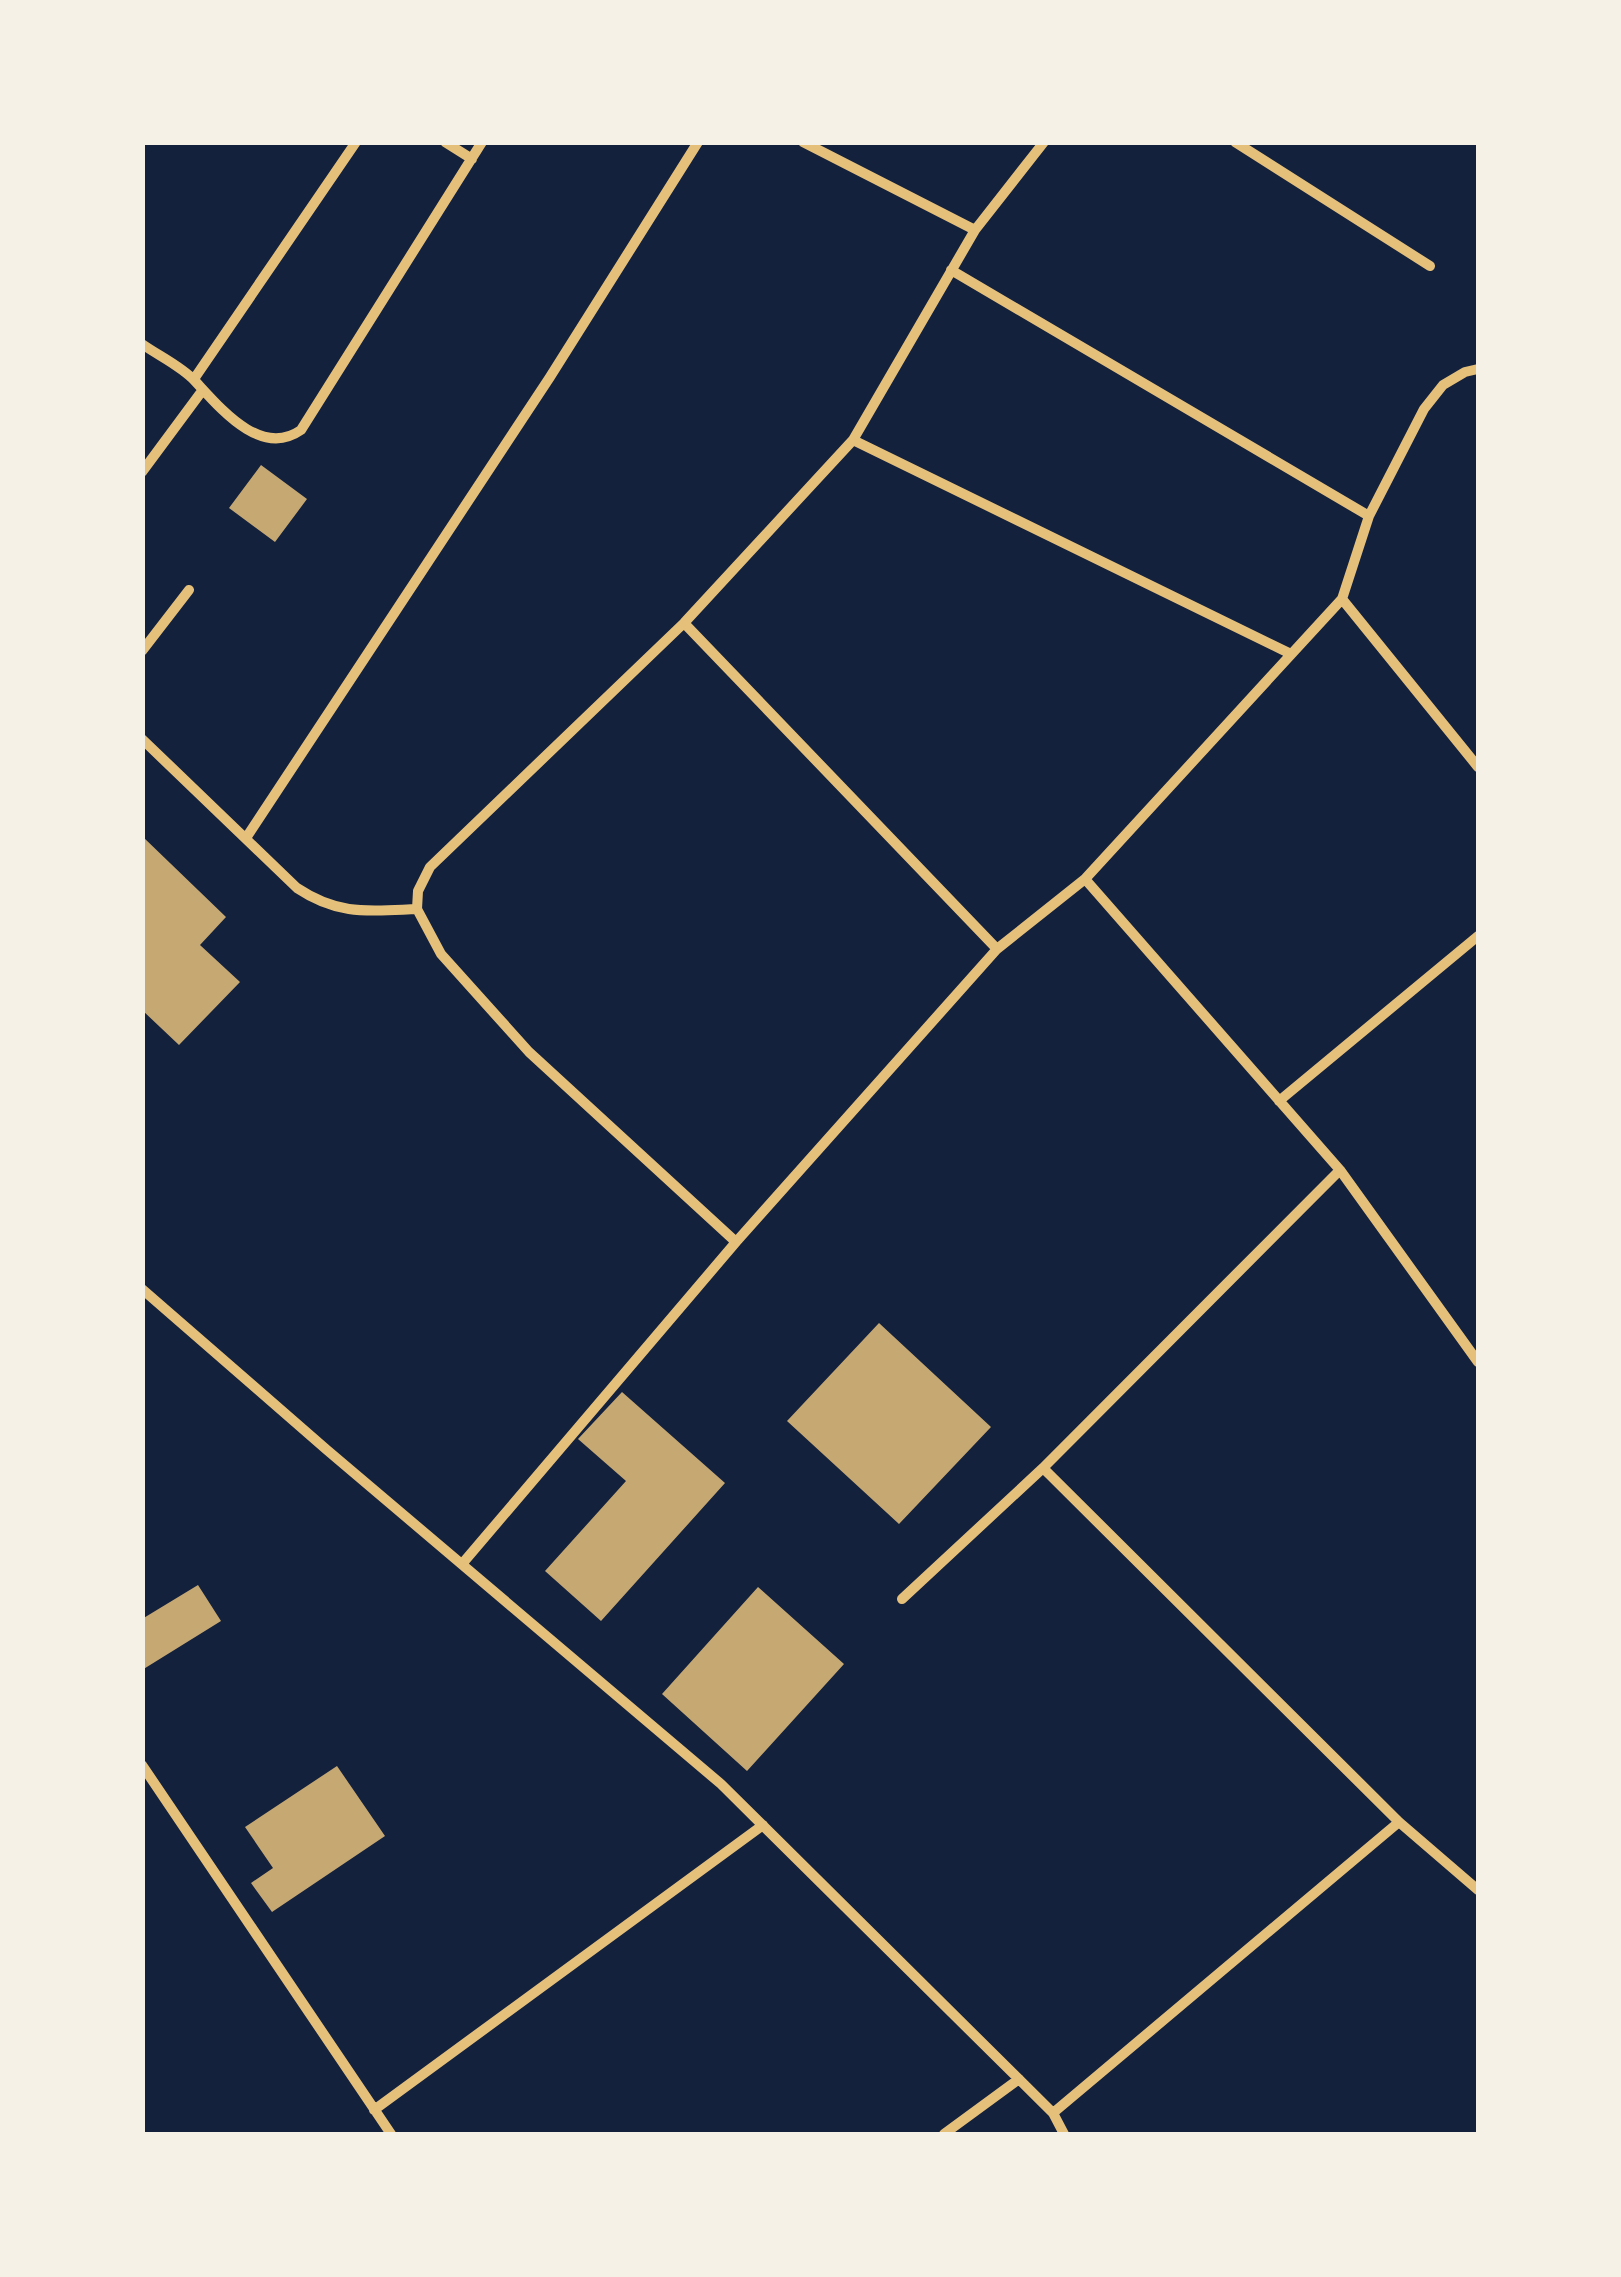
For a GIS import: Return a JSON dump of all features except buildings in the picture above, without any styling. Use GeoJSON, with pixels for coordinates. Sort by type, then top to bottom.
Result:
{"type":"FeatureCollection","features":[{"type":"Feature","properties":{"kind":"street"},"geometry":{"type":"LineString","coordinates":[[194,379],[356,142]]}},
{"type":"Feature","properties":{"kind":"street"},"geometry":{"type":"LineString","coordinates":[[444,142],[472,159]]}},
{"type":"Feature","properties":{"kind":"street"},"geometry":{"type":"LineString","coordinates":[[142,344],[194,379],[237,421],[270,440],[282,441],[301,430],[482,142]]}},
{"type":"Feature","properties":{"kind":"street"},"geometry":{"type":"LineString","coordinates":[[246,838],[550,376],[698,142]]}},
{"type":"Feature","properties":{"kind":"street"},"geometry":{"type":"LineString","coordinates":[[803,142],[975,230]]}},
{"type":"Feature","properties":{"kind":"street"},"geometry":{"type":"LineString","coordinates":[[736,1242],[529,1052],[441,954],[417,909],[418,891],[430,867],[684,624],[853,440],[975,230],[1044,142]]}},
{"type":"Feature","properties":{"kind":"street"},"geometry":{"type":"LineString","coordinates":[[1235,142],[1430,266]]}},
{"type":"Feature","properties":{"kind":"street"},"geometry":{"type":"LineString","coordinates":[[952,270],[1369,516]]}},
{"type":"Feature","properties":{"kind":"street"},"geometry":{"type":"LineString","coordinates":[[462,1564],[736,1242],[997,950],[1085,879],[1342,599],[1369,516],[1424,409],[1443,385],[1478,369]]}},
{"type":"Feature","properties":{"kind":"street"},"geometry":{"type":"LineString","coordinates":[[142,472],[202,390]]}},
{"type":"Feature","properties":{"kind":"street"},"geometry":{"type":"LineString","coordinates":[[853,440],[1292,654]]}},
{"type":"Feature","properties":{"kind":"street"},"geometry":{"type":"LineString","coordinates":[[142,651],[190,590]]}},
{"type":"Feature","properties":{"kind":"street"},"geometry":{"type":"LineString","coordinates":[[1342,599],[1478,767]]}},
{"type":"Feature","properties":{"kind":"street"},"geometry":{"type":"LineString","coordinates":[[684,624],[997,950]]}},
{"type":"Feature","properties":{"kind":"street"},"geometry":{"type":"LineString","coordinates":[[142,739],[298,888],[319,902],[336,909],[364,912],[417,909]]}},
{"type":"Feature","properties":{"kind":"street"},"geometry":{"type":"LineString","coordinates":[[1085,879],[1340,1170],[1478,1362]]}},
{"type":"Feature","properties":{"kind":"street"},"geometry":{"type":"LineString","coordinates":[[1279,1101],[1478,936]]}},
{"type":"Feature","properties":{"kind":"street"},"geometry":{"type":"LineString","coordinates":[[902,1599],[1043,1468],[1340,1170]]}},
{"type":"Feature","properties":{"kind":"street"},"geometry":{"type":"LineString","coordinates":[[146,1296],[721,1784],[1020,2079],[1053,2113],[1064,2134]]}},
{"type":"Feature","properties":{"kind":"street"},"geometry":{"type":"LineString","coordinates":[[1043,1468],[1400,1822],[1478,1890]]}},
{"type":"Feature","properties":{"kind":"street"},"geometry":{"type":"LineString","coordinates":[[143,1768],[391,2134]]}},
{"type":"Feature","properties":{"kind":"street"},"geometry":{"type":"LineString","coordinates":[[1053,2113],[1400,1822]]}},
{"type":"Feature","properties":{"kind":"street"},"geometry":{"type":"LineString","coordinates":[[374,2110],[763,1825]]}},
{"type":"Feature","properties":{"kind":"street"},"geometry":{"type":"LineString","coordinates":[[944,2134],[1020,2079]]}}]}
